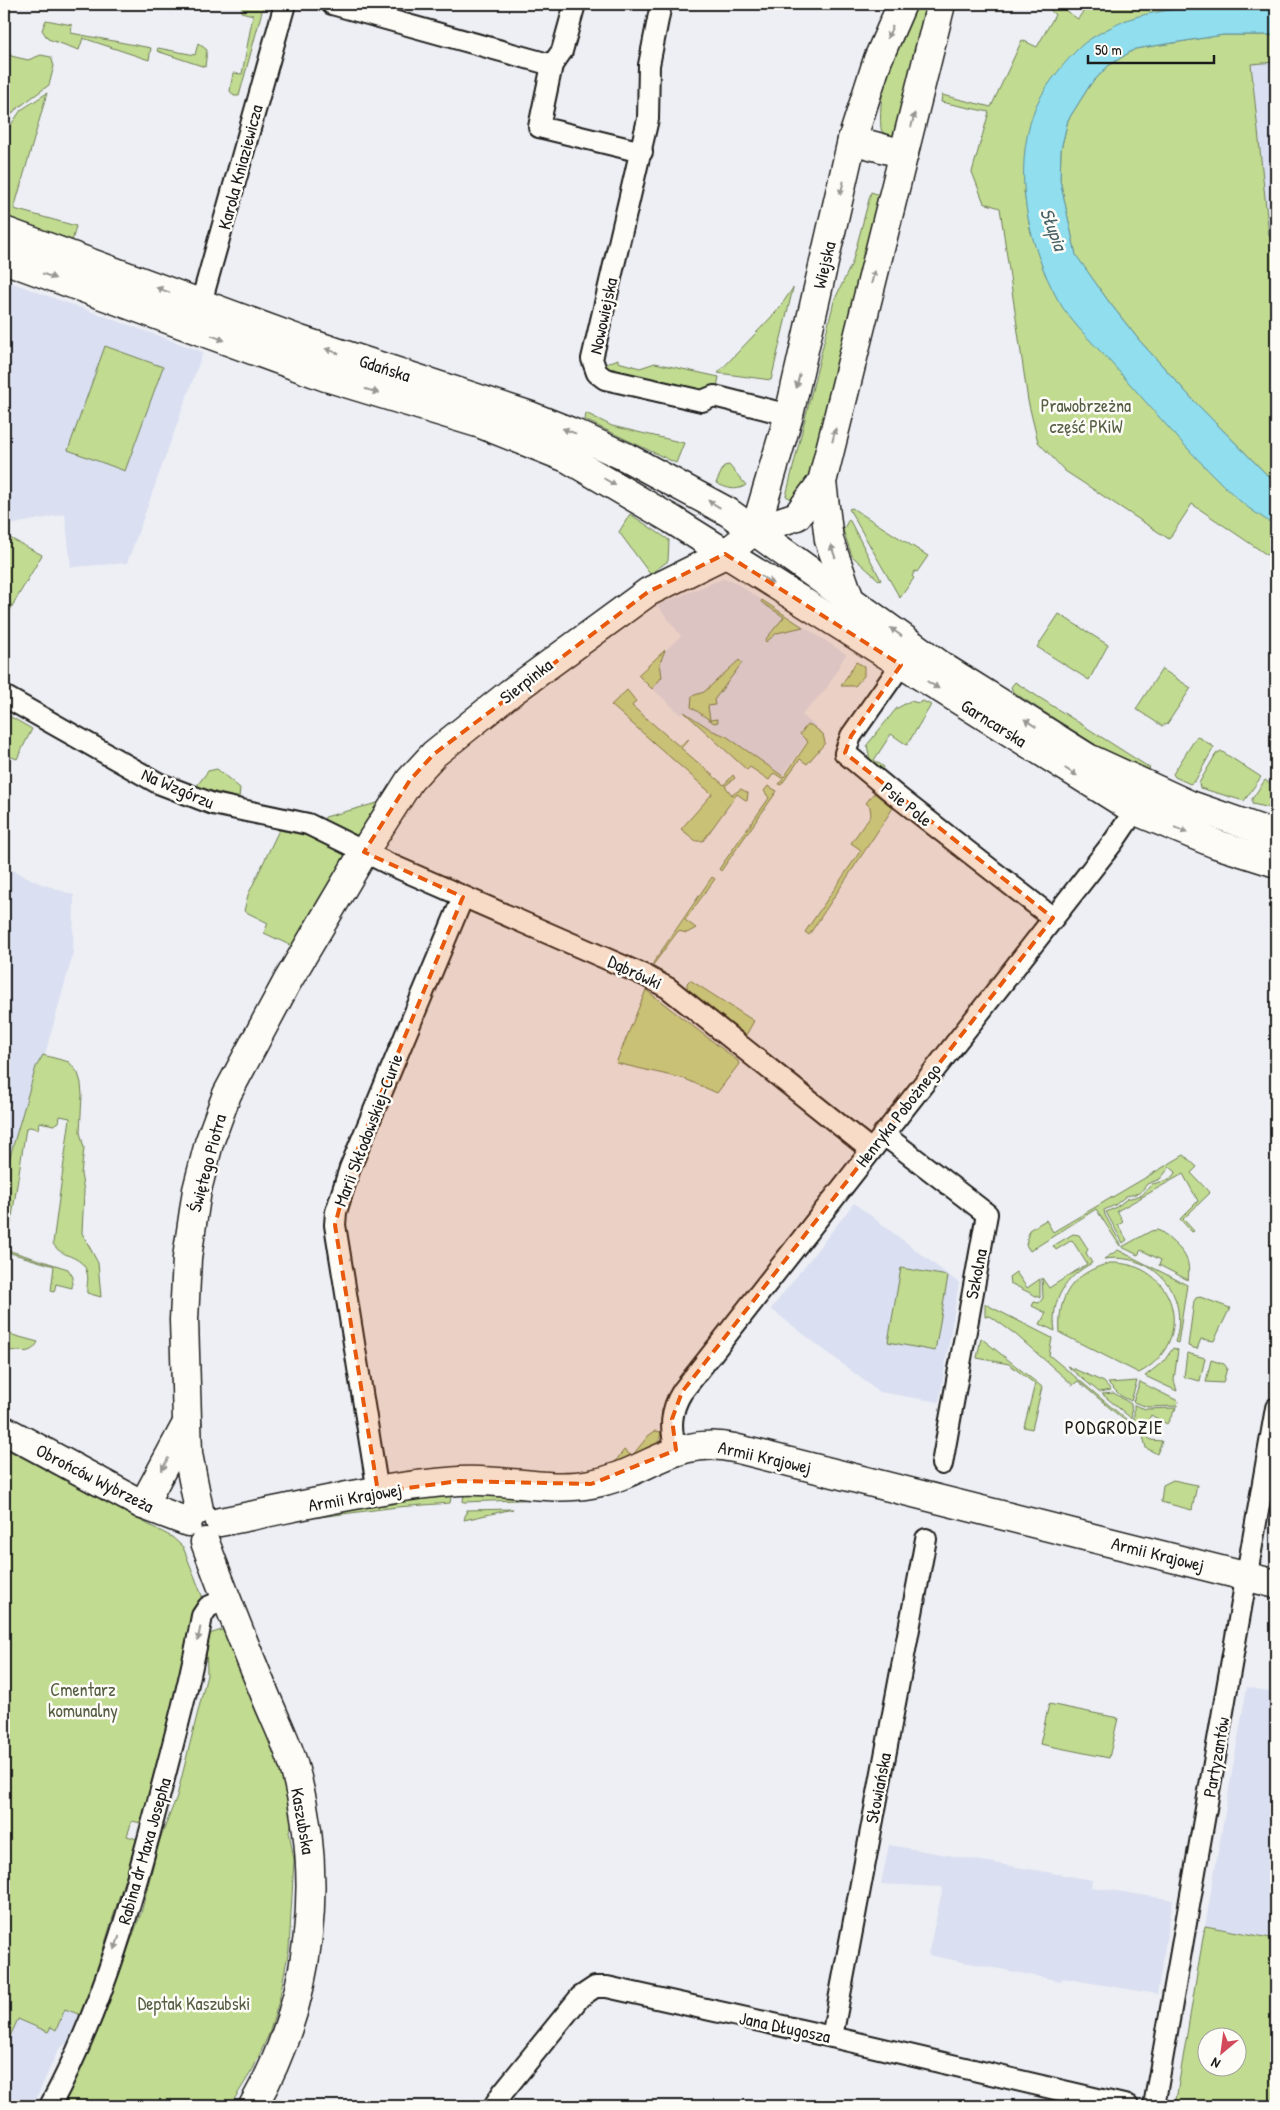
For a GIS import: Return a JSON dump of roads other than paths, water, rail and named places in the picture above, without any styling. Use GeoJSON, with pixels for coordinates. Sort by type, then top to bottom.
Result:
{"type":"FeatureCollection","features":[{"type":"Feature","properties":{"kind":"main road","name":"Wiejska"},"geometry":{"type":"LineString","coordinates":[[755,530],[789,415],[852,140],[878,59],[902,4]]}},
{"type":"Feature","properties":{"kind":"main road"},"geometry":{"type":"LineString","coordinates":[[849,597],[829,540],[822,482],[941,4]]}},
{"type":"Feature","properties":{"kind":"main road"},"geometry":{"type":"LineString","coordinates":[[852,140],[904,154]]}},
{"type":"Feature","properties":{"kind":"main road","name":"Gdańska"},"geometry":{"type":"LineString","coordinates":[[4,231],[198,316],[326,377],[481,424],[567,458],[612,483],[725,554]]}},
{"type":"Feature","properties":{"kind":"main road","name":"Gdańska"},"geometry":{"type":"LineString","coordinates":[[4,259],[198,316],[333,352],[487,401],[576,434],[704,498],[755,530]]}},
{"type":"Feature","properties":{"kind":"main road"},"geometry":{"type":"LineString","coordinates":[[725,554],[755,530],[797,516],[822,482]]}},
{"type":"Feature","properties":{"kind":"main road","name":"Garncarska"},"geometry":{"type":"LineString","coordinates":[[755,530],[946,669],[1047,734],[1088,758],[1150,788],[1225,818],[1276,835]]}},
{"type":"Feature","properties":{"kind":"main road","name":"Garncarska"},"geometry":{"type":"LineString","coordinates":[[725,554],[1136,811],[1216,844],[1276,863]]}},
{"type":"Feature","properties":{"kind":"main road","name":"Sierpinka"},"geometry":{"type":"LineString","coordinates":[[364,852],[410,780],[434,754],[510,693],[648,592],[725,554]]}},
{"type":"Feature","properties":{"kind":"main road","name":"Świętego Piotra"},"geometry":{"type":"LineString","coordinates":[[203,1524],[188,1454],[184,1320],[187,1258],[197,1190],[209,1143],[227,1094],[252,1046],[364,852]]}},
{"type":"Feature","properties":{"kind":"main road"},"geometry":{"type":"LineString","coordinates":[[143,1505],[187,1423]]}},
{"type":"Feature","properties":{"kind":"main road","name":"Obrońców Wybrzeża"},"geometry":{"type":"LineString","coordinates":[[4,1430],[143,1505],[203,1524]]}},
{"type":"Feature","properties":{"kind":"main road","name":"Armii Krajowej"},"geometry":{"type":"LineString","coordinates":[[203,1524],[378,1492],[459,1481],[559,1486],[591,1484],[623,1474],[676,1450],[698,1445],[721,1445],[1276,1584]]}},
{"type":"Feature","properties":{"kind":"main road","name":"Kaszubska"},"geometry":{"type":"LineString","coordinates":[[203,1524],[226,1599],[292,1762],[306,1818],[312,1873],[310,1909],[301,1983],[276,2061],[253,2106]]}},
{"type":"Feature","properties":{"kind":"street","name":"Karola Kniaziewicza"},"geometry":{"type":"LineString","coordinates":[[198,316],[285,4]]}},
{"type":"Feature","properties":{"kind":"street"},"geometry":{"type":"LineString","coordinates":[[332,4],[552,65]]}},
{"type":"Feature","properties":{"kind":"street"},"geometry":{"type":"LineString","coordinates":[[575,4],[562,51],[552,65],[539,127],[642,152]]}},
{"type":"Feature","properties":{"kind":"street","name":"Nowowiejska"},"geometry":{"type":"LineString","coordinates":[[661,4],[649,65],[648,119],[642,152],[592,359],[597,373],[605,379],[702,401],[714,396],[789,415]]}},
{"type":"Feature","properties":{"kind":"street","name":"Psie Pole"},"geometry":{"type":"LineString","coordinates":[[901,665],[851,736],[845,753],[898,797],[1053,918]]}},
{"type":"Feature","properties":{"kind":"street","name":"Na Wzgórzu"},"geometry":{"type":"LineString","coordinates":[[4,696],[158,783],[185,795],[213,804],[308,824],[364,852]]}},
{"type":"Feature","properties":{"kind":"street","name":"Henryka Pobożnego"},"geometry":{"type":"LineString","coordinates":[[676,1450],[672,1419],[675,1405],[682,1392],[1136,811],[1150,788]]}},
{"type":"Feature","properties":{"kind":"street","name":"Dąbrówki"},"geometry":{"type":"LineString","coordinates":[[364,852],[463,897],[632,969],[668,988],[871,1150]]}},
{"type":"Feature","properties":{"kind":"street","name":"Marii Skłodowskiej-Curie"},"geometry":{"type":"LineString","coordinates":[[378,1492],[335,1225],[336,1212],[350,1168],[463,897]]}},
{"type":"Feature","properties":{"kind":"street","name":"Szkolna"},"geometry":{"type":"LineString","coordinates":[[883,1134],[987,1214],[942,1464]]}},
{"type":"Feature","properties":{"kind":"street","name":"Partyzantów"},"geometry":{"type":"LineString","coordinates":[[1154,2106],[1276,1408]]}},
{"type":"Feature","properties":{"kind":"street","name":"Słowiańska"},"geometry":{"type":"LineString","coordinates":[[832,2037],[926,1539]]}},
{"type":"Feature","properties":{"kind":"street","name":"Rabina dr Maxa Josepha"},"geometry":{"type":"LineString","coordinates":[[50,2106],[70,2069],[90,2023],[132,1897],[186,1692],[202,1616],[208,1607],[226,1599]]}},
{"type":"Feature","properties":{"kind":"street","name":"Jana Długosza"},"geometry":{"type":"LineString","coordinates":[[494,2106],[502,2092],[580,1997],[595,1987],[832,2037],[1128,2106]]}},
{"type":"Feature","properties":{"kind":"water","name":"Słupia"},"geometry":{"type":"Polygon","coordinates":[[[1276,4],[1276,35],[1223,35],[1135,49],[1108,66],[1090,85],[1068,120],[1061,149],[1060,180],[1076,255],[1139,340],[1195,402],[1276,484],[1276,527],[1244,505],[1207,469],[1063,309],[1047,278],[1031,232],[1026,207],[1024,158],[1027,134],[1037,103],[1061,68],[1090,39],[1122,22],[1155,12],[1197,7],[1276,4]]]}},
{"type":"Feature","properties":{"kind":"district","name":"PODGRODZIE"},"geometry":{"type":"Point","coordinates":[1114,1427]}},
{"type":"Feature","properties":{"kind":"park label","name":"Prawobrzeżna część PKiW"},"geometry":{"type":"Point","coordinates":[1086,415]}},
{"type":"Feature","properties":{"kind":"park label","name":"Cmentarz komunalny"},"geometry":{"type":"Point","coordinates":[83,1699]}},
{"type":"Feature","properties":{"kind":"park label","name":"Deptak Kaszubski"},"geometry":{"type":"Point","coordinates":[194,2003]}}]}
